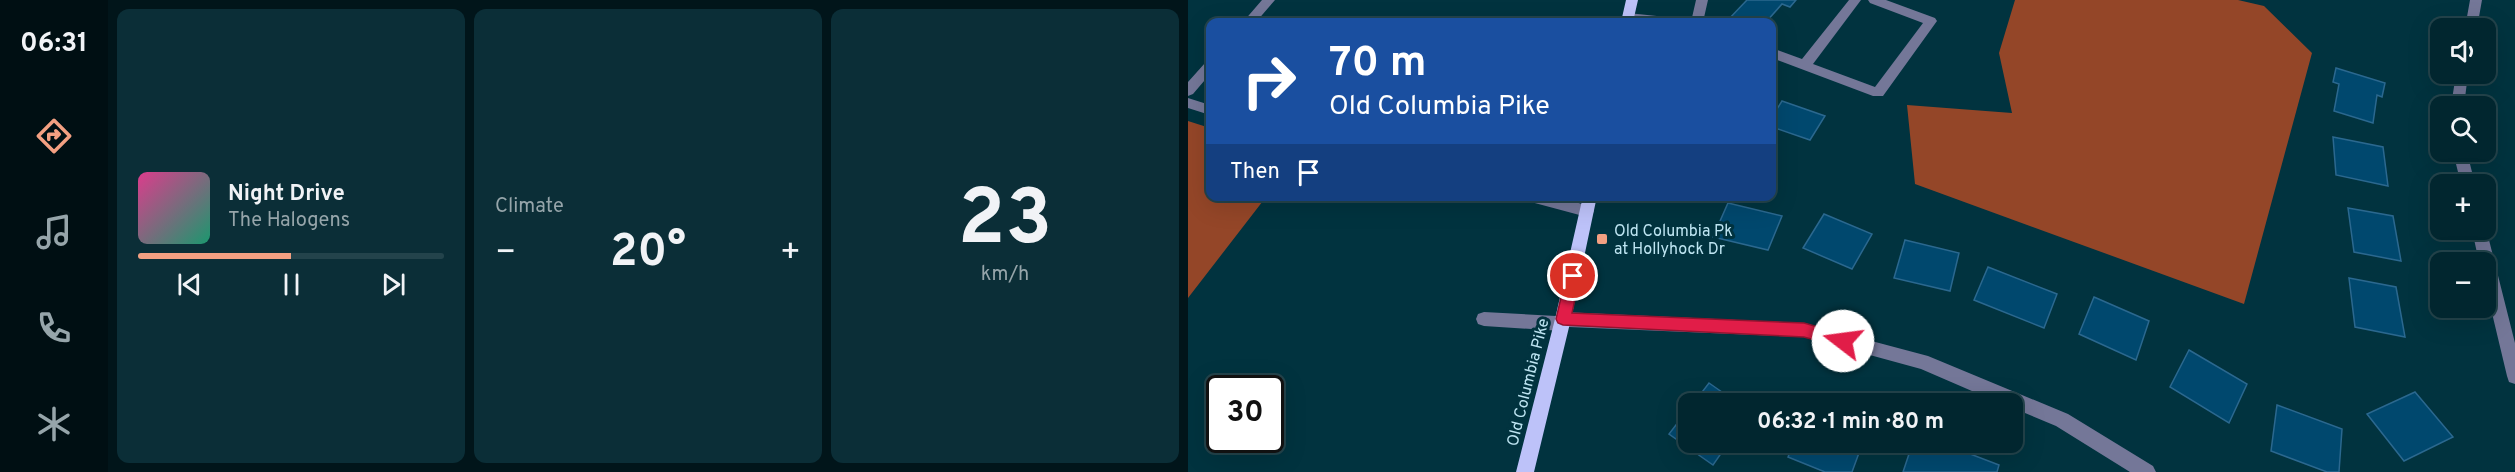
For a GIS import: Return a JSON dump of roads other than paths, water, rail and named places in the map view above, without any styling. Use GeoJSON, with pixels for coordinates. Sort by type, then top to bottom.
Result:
{"type":"FeatureCollection","features":[{"type":"Feature","properties":{"kind":"main road"},"geometry":{"type":"LineString","coordinates":[[1628,18],[1632,0]]}},
{"type":"Feature","properties":{"kind":"main road","name":"Old Columbia Pike"},"geometry":{"type":"LineString","coordinates":[[1525,472],[1563,321],[1589,204]]}},
{"type":"Feature","properties":{"kind":"street"},"geometry":{"type":"LineString","coordinates":[[1253,18],[1269,0]]}},
{"type":"Feature","properties":{"kind":"street"},"geometry":{"type":"LineString","coordinates":[[1698,18],[1702,0]]}},
{"type":"Feature","properties":{"kind":"street"},"geometry":{"type":"LineString","coordinates":[[1805,65],[1855,0]]}},
{"type":"Feature","properties":{"kind":"street"},"geometry":{"type":"LineString","coordinates":[[1776,54],[1878,93],[1931,21],[1874,0]]}},
{"type":"Feature","properties":{"kind":"street"},"geometry":{"type":"LineString","coordinates":[[2473,18],[2476,0]]}},
{"type":"Feature","properties":{"kind":"street"},"geometry":{"type":"LineString","coordinates":[[1188,91],[1206,71]]}},
{"type":"Feature","properties":{"kind":"street"},"geometry":{"type":"LineString","coordinates":[[1188,103],[1206,109]]}},
{"type":"Feature","properties":{"kind":"street"},"geometry":{"type":"LineString","coordinates":[[1567,201],[1589,204]]}},
{"type":"Feature","properties":{"kind":"street"},"geometry":{"type":"LineString","coordinates":[[2481,240],[2515,376]]}},
{"type":"Feature","properties":{"kind":"street"},"geometry":{"type":"LineString","coordinates":[[1484,319],[1804,330],[1922,362],[2062,420],[2147,472]]}},
{"type":"Feature","properties":{"kind":"place","name":"Old Columbia Pk at Hollyhock Dr"},"geometry":{"type":"Point","coordinates":[1602,239]}}]}
